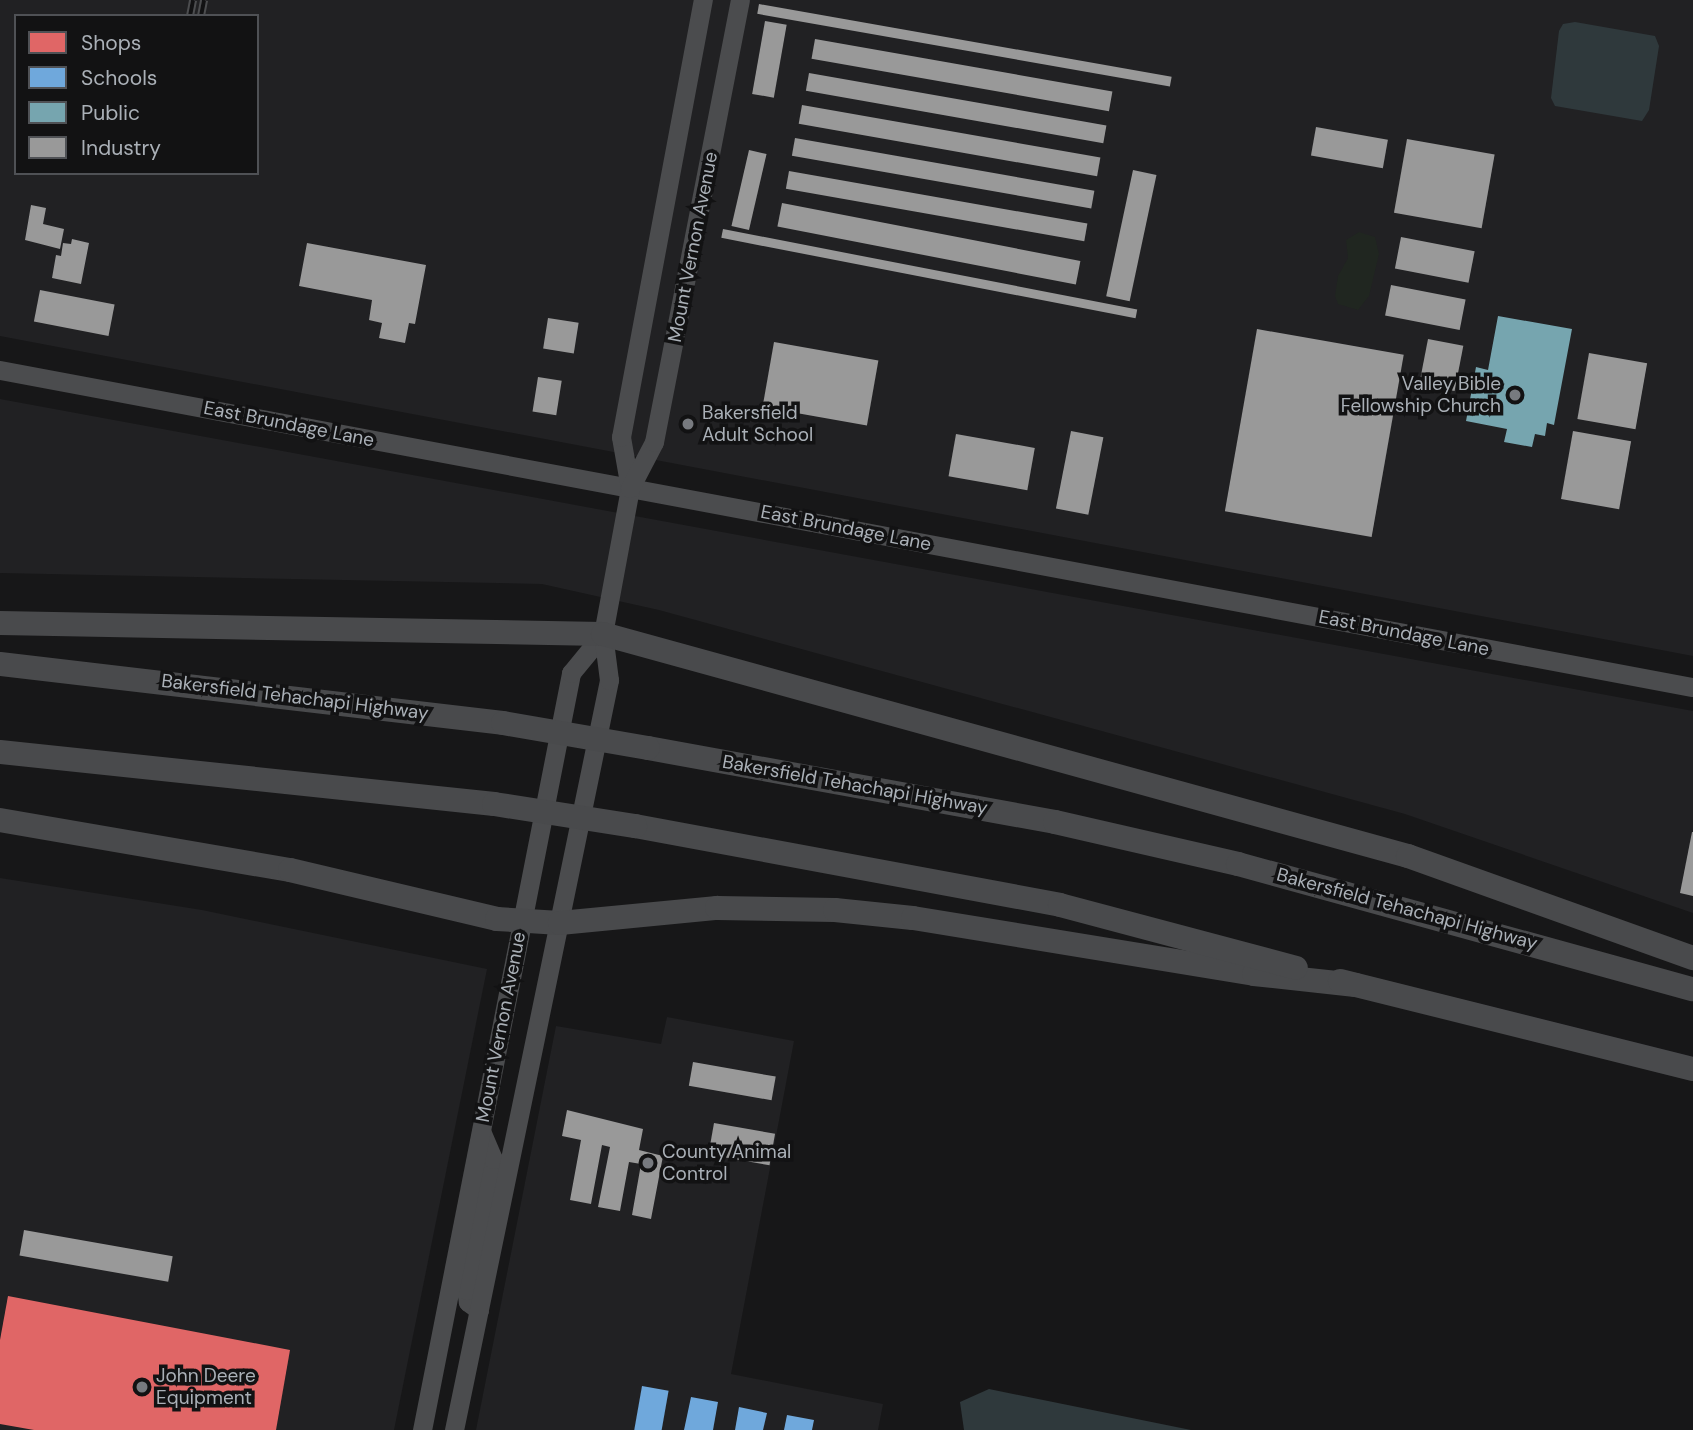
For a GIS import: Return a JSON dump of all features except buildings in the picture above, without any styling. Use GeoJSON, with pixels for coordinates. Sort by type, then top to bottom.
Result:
{"type":"FeatureCollection","features":[{"type":"Feature","properties":{"kind":"highway"},"geometry":{"type":"LineString","coordinates":[[0,623],[603,634],[1395,852],[1693,958]]}},
{"type":"Feature","properties":{"kind":"highway","name":"Bakersfield Tehachapi Highway"},"geometry":{"type":"LineString","coordinates":[[0,664],[503,723],[1055,822],[1265,871],[1693,989]]}},
{"type":"Feature","properties":{"kind":"highway"},"geometry":{"type":"LineString","coordinates":[[0,752],[494,804],[635,826],[1060,905],[1203,940],[1355,985],[1693,1069]]}},
{"type":"Feature","properties":{"kind":"highway"},"geometry":{"type":"LineString","coordinates":[[0,820],[253,863],[497,919],[560,923],[717,908],[835,910],[913,918],[1254,974],[1355,985]]}},
{"type":"Feature","properties":{"kind":"main road","name":"Mount Vernon Avenue"},"geometry":{"type":"LineString","coordinates":[[630,488],[621,437],[704,0]]}},
{"type":"Feature","properties":{"kind":"main road","name":"Mount Vernon Avenue"},"geometry":{"type":"LineString","coordinates":[[454,1430],[609,680],[603,634],[630,488],[654,442],[740,0]]}},
{"type":"Feature","properties":{"kind":"main road","name":"East Brundage Lane"},"geometry":{"type":"LineString","coordinates":[[0,370],[1693,687]]}},
{"type":"Feature","properties":{"kind":"main road","name":"Mount Vernon Avenue"},"geometry":{"type":"LineString","coordinates":[[422,1430],[571,673],[603,634]]}},
{"type":"Feature","properties":{"kind":"main road"},"geometry":{"type":"LineString","coordinates":[[479,1310],[468,1302],[466,1290],[492,1159],[481,1130]]}},
{"type":"Feature","properties":{"kind":"shaded area"},"geometry":{"type":"Polygon","coordinates":[[[0,0],[1693,0],[1693,656],[0,336],[0,0]]]}},
{"type":"Feature","properties":{"kind":"shaded area"},"geometry":{"type":"Polygon","coordinates":[[[1575,22],[1655,36],[1659,46],[1649,110],[1642,121],[1555,106],[1551,98],[1559,31],[1563,24],[1575,22]]]}},
{"type":"Feature","properties":{"kind":"shaded area"},"geometry":{"type":"Polygon","coordinates":[[[1359,232],[1375,237],[1379,254],[1369,296],[1358,310],[1338,304],[1335,296],[1338,276],[1348,258],[1346,240],[1359,232]]]}},
{"type":"Feature","properties":{"kind":"shaded area"},"geometry":{"type":"Polygon","coordinates":[[[0,399],[1693,711],[1693,913],[1405,814],[659,610],[542,584],[0,573],[0,399]]]}},
{"type":"Feature","properties":{"kind":"shaded area"},"geometry":{"type":"Polygon","coordinates":[[[0,878],[202,910],[487,969],[394,1430],[0,1430],[0,878]]]}},
{"type":"Feature","properties":{"kind":"shaded area"},"geometry":{"type":"Polygon","coordinates":[[[667,1017],[794,1041],[731,1374],[883,1404],[878,1430],[476,1430],[556,1026],[661,1044],[667,1017]]]}},
{"type":"Feature","properties":{"kind":"shaded area"},"geometry":{"type":"Polygon","coordinates":[[[989,1389],[1191,1430],[964,1430],[960,1402],[989,1389]]]}},
{"type":"Feature","properties":{"kind":"railway"},"geometry":{"type":"LineString","coordinates":[[190,14],[193,0]]}},
{"type":"Feature","properties":{"kind":"railway"},"geometry":{"type":"LineString","coordinates":[[201,14],[204,0]]}},
{"type":"Feature","properties":{"kind":"place","name":"Valley Bible Fellowship Church"},"geometry":{"type":"Point","coordinates":[1515,395]}},
{"type":"Feature","properties":{"kind":"place","name":"Bakersfield Adult School"},"geometry":{"type":"Point","coordinates":[688,424]}},
{"type":"Feature","properties":{"kind":"place","name":"County Animal Control"},"geometry":{"type":"Point","coordinates":[648,1163]}},
{"type":"Feature","properties":{"kind":"place","name":"John Deere Equipment"},"geometry":{"type":"Point","coordinates":[142,1387]}}]}
